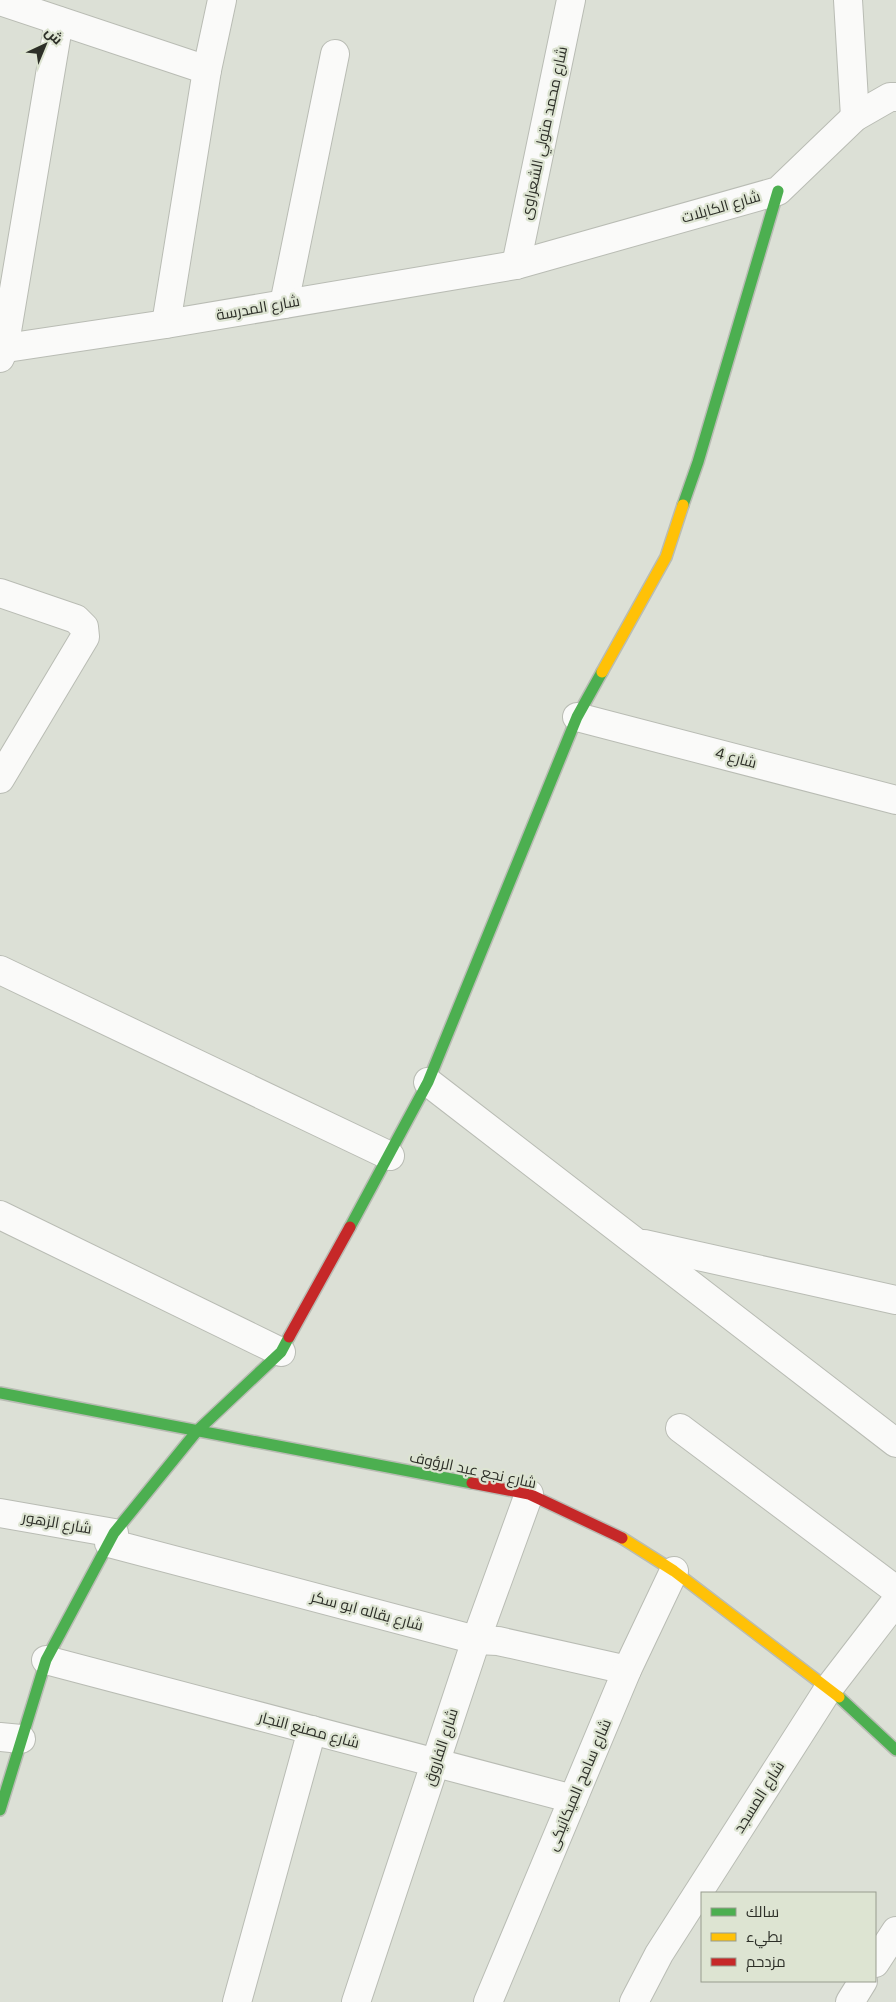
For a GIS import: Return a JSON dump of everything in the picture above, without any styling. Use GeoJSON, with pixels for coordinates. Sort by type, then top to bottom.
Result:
{"type":"FeatureCollection","features":[{"type":"Feature","properties":{"kind":"street"},"geometry":{"type":"LineString","coordinates":[[166,324],[207,70],[222,0]]}},
{"type":"Feature","properties":{"kind":"street","name":"شارع محمد متولي الشعراوى"},"geometry":{"type":"LineString","coordinates":[[516,265],[571,0]]}},
{"type":"Feature","properties":{"kind":"street"},"geometry":{"type":"LineString","coordinates":[[848,0],[855,117]]}},
{"type":"Feature","properties":{"kind":"street"},"geometry":{"type":"LineString","coordinates":[[0,1],[207,70]]}},
{"type":"Feature","properties":{"kind":"street"},"geometry":{"type":"LineString","coordinates":[[1,352],[59,21]]}},
{"type":"Feature","properties":{"kind":"street"},"geometry":{"type":"LineString","coordinates":[[284,304],[335,54]]}},
{"type":"Feature","properties":{"kind":"street","name":"شارع الكابلات"},"geometry":{"type":"LineString","coordinates":[[516,265],[778,192],[855,117],[890,97],[896,97]]}},
{"type":"Feature","properties":{"kind":"street"},"geometry":{"type":"LineString","coordinates":[[0,1810],[11,1738],[46,1660],[112,1538],[197,1431],[281,1352],[390,1156],[428,1082],[577,717],[666,557],[698,462],[778,192]]}},
{"type":"Feature","properties":{"kind":"street","name":"شارع المدرسة"},"geometry":{"type":"LineString","coordinates":[[1,352],[516,265]]}},
{"type":"Feature","properties":{"kind":"street"},"geometry":{"type":"LineString","coordinates":[[0,593],[76,619],[84,628],[85,637],[0,779]]}},
{"type":"Feature","properties":{"kind":"street","name":"شارع 4"},"geometry":{"type":"LineString","coordinates":[[577,717],[896,800]]}},
{"type":"Feature","properties":{"kind":"street"},"geometry":{"type":"LineString","coordinates":[[0,970],[390,1156]]}},
{"type":"Feature","properties":{"kind":"street"},"geometry":{"type":"LineString","coordinates":[[428,1082],[896,1443]]}},
{"type":"Feature","properties":{"kind":"street"},"geometry":{"type":"LineString","coordinates":[[0,1214],[281,1352]]}},
{"type":"Feature","properties":{"kind":"street"},"geometry":{"type":"LineString","coordinates":[[635,1242],[896,1300]]}},
{"type":"Feature","properties":{"kind":"street","name":"شارع نجع عبد الرؤوف"},"geometry":{"type":"LineString","coordinates":[[0,1393],[529,1494],[614,1533],[674,1571],[829,1688],[896,1750]]}},
{"type":"Feature","properties":{"kind":"street"},"geometry":{"type":"LineString","coordinates":[[680,1428],[896,1590]]}},
{"type":"Feature","properties":{"kind":"street","name":"شارع الفاروق"},"geometry":{"type":"LineString","coordinates":[[356,2002],[476,1640],[529,1494]]}},
{"type":"Feature","properties":{"kind":"street","name":"شارع الزهور"},"geometry":{"type":"LineString","coordinates":[[0,1513],[112,1538]]}},
{"type":"Feature","properties":{"kind":"street","name":"شارع بقاله ابو سكر"},"geometry":{"type":"LineString","coordinates":[[112,1538],[476,1640],[498,1641],[627,1670]]}},
{"type":"Feature","properties":{"kind":"street","name":"شارع سامح الميكانيكى"},"geometry":{"type":"LineString","coordinates":[[488,2002],[627,1670],[674,1571]]}},
{"type":"Feature","properties":{"kind":"street","name":"شارع المسجد"},"geometry":{"type":"LineString","coordinates":[[634,2002],[659,1954],[829,1688],[896,1601]]}},
{"type":"Feature","properties":{"kind":"street","name":"شارع مصنع النجار"},"geometry":{"type":"LineString","coordinates":[[46,1660],[573,1799]]}},
{"type":"Feature","properties":{"kind":"street"},"geometry":{"type":"LineString","coordinates":[[237,2002],[312,1730]]}},
{"type":"Feature","properties":{"kind":"street"},"geometry":{"type":"LineString","coordinates":[[876,1961],[896,1931]]}},
{"type":"Feature","properties":{"kind":"street"},"geometry":{"type":"LineString","coordinates":[[850,2002],[863,1982]]}},
{"type":"Feature","properties":{"kind":"traffic: fast"},"geometry":{"type":"LineString","coordinates":[[683,505],[698,462],[778,191]]}},
{"type":"Feature","properties":{"kind":"traffic: fast"},"geometry":{"type":"LineString","coordinates":[[350,1227],[428,1082],[577,717],[602,672]]}},
{"type":"Feature","properties":{"kind":"traffic: fast"},"geometry":{"type":"LineString","coordinates":[[0,1810],[46,1660],[114,1533],[197,1431],[281,1352],[289,1337]]}},
{"type":"Feature","properties":{"kind":"traffic: fast"},"geometry":{"type":"LineString","coordinates":[[0,1393],[472,1483]]}},
{"type":"Feature","properties":{"kind":"traffic: fast"},"geometry":{"type":"LineString","coordinates":[[839,1697],[896,1750]]}},
{"type":"Feature","properties":{"kind":"traffic: slow"},"geometry":{"type":"LineString","coordinates":[[602,672],[666,557],[683,505]]}},
{"type":"Feature","properties":{"kind":"traffic: slow"},"geometry":{"type":"LineString","coordinates":[[622,1538],[674,1571],[839,1697]]}},
{"type":"Feature","properties":{"kind":"traffic: jam"},"geometry":{"type":"LineString","coordinates":[[289,1337],[350,1227]]}},
{"type":"Feature","properties":{"kind":"traffic: jam"},"geometry":{"type":"LineString","coordinates":[[472,1483],[529,1494],[622,1538]]}}]}
